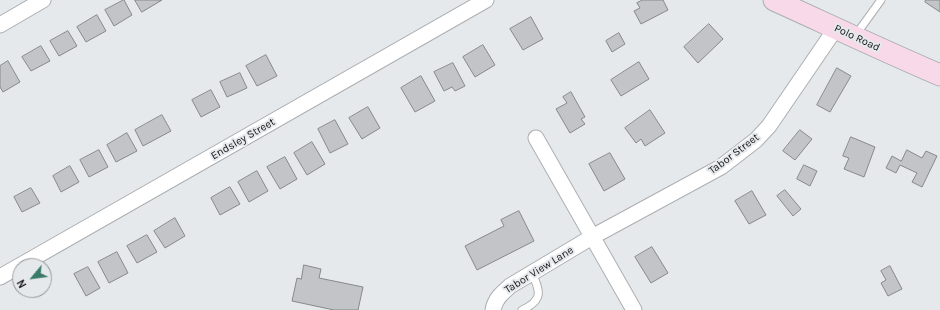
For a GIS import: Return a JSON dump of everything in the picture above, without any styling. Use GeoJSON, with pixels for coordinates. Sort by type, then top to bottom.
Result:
{"type":"FeatureCollection","features":[{"type":"Feature","properties":{"kind":"main road","name":"Polo Road"},"geometry":{"type":"LineString","coordinates":[[774,0],[836,28],[854,38],[940,75]]}},
{"type":"Feature","properties":{"kind":"street"},"geometry":{"type":"LineString","coordinates":[[0,24],[43,0]]}},
{"type":"Feature","properties":{"kind":"street","name":"Endsley Street"},"geometry":{"type":"LineString","coordinates":[[0,277],[486,0]]}},
{"type":"Feature","properties":{"kind":"street","name":"Tabor Street"},"geometry":{"type":"LineString","coordinates":[[592,237],[721,167],[756,140],[769,126],[836,28]]}},
{"type":"Feature","properties":{"kind":"street"},"geometry":{"type":"LineString","coordinates":[[536,138],[634,310]]}},
{"type":"Feature","properties":{"kind":"street","name":"Tabor View Lane"},"geometry":{"type":"LineString","coordinates":[[493,310],[500,294],[510,286],[592,237]]}},
{"type":"Feature","properties":{"kind":"lane"},"geometry":{"type":"LineString","coordinates":[[854,38],[881,0]]}},
{"type":"Feature","properties":{"kind":"lane"},"geometry":{"type":"LineString","coordinates":[[522,310],[536,302],[539,296],[538,287],[532,272]]}},
{"type":"Feature","properties":{"kind":"building"},"geometry":{"type":"Polygon","coordinates":[[[124,0],[132,15],[114,26],[105,10],[124,0]]]}},
{"type":"Feature","properties":{"kind":"building"},"geometry":{"type":"Polygon","coordinates":[[[135,0],[162,0],[142,12],[135,0]]]}},
{"type":"Feature","properties":{"kind":"building"},"geometry":{"type":"Polygon","coordinates":[[[643,0],[663,0],[668,10],[641,24],[634,11],[640,8],[637,3],[643,0]]]}},
{"type":"Feature","properties":{"kind":"building"},"geometry":{"type":"Polygon","coordinates":[[[926,0],[940,0],[940,12],[925,2],[926,0]]]}},
{"type":"Feature","properties":{"kind":"building"},"geometry":{"type":"Polygon","coordinates":[[[97,15],[106,31],[86,42],[77,27],[97,15]]]}},
{"type":"Feature","properties":{"kind":"building"},"geometry":{"type":"Polygon","coordinates":[[[531,17],[543,39],[523,50],[510,29],[531,17]]]}},
{"type":"Feature","properties":{"kind":"building"},"geometry":{"type":"Polygon","coordinates":[[[709,24],[723,39],[698,63],[684,47],[709,24]]]}},
{"type":"Feature","properties":{"kind":"building"},"geometry":{"type":"Polygon","coordinates":[[[68,31],[77,46],[59,56],[50,41],[68,31]]]}},
{"type":"Feature","properties":{"kind":"building"},"geometry":{"type":"Polygon","coordinates":[[[619,33],[625,44],[612,52],[606,41],[619,33]]]}},
{"type":"Feature","properties":{"kind":"building"},"geometry":{"type":"Polygon","coordinates":[[[483,45],[495,65],[475,77],[463,57],[483,45]]]}},
{"type":"Feature","properties":{"kind":"building"},"geometry":{"type":"Polygon","coordinates":[[[41,46],[50,61],[31,71],[22,57],[41,46]]]}},
{"type":"Feature","properties":{"kind":"building"},"geometry":{"type":"Polygon","coordinates":[[[266,55],[277,76],[257,86],[246,66],[266,55]]]}},
{"type":"Feature","properties":{"kind":"building"},"geometry":{"type":"Polygon","coordinates":[[[8,61],[20,82],[3,92],[0,87],[0,66],[8,61]]]}},
{"type":"Feature","properties":{"kind":"building"},"geometry":{"type":"Polygon","coordinates":[[[639,62],[649,79],[621,96],[611,80],[639,62]]]}},
{"type":"Feature","properties":{"kind":"building"},"geometry":{"type":"Polygon","coordinates":[[[453,63],[465,86],[455,91],[452,87],[444,91],[434,72],[453,63]]]}},
{"type":"Feature","properties":{"kind":"building"},"geometry":{"type":"Polygon","coordinates":[[[837,68],[851,76],[830,112],[817,105],[837,68]]]}},
{"type":"Feature","properties":{"kind":"building"},"geometry":{"type":"Polygon","coordinates":[[[240,73],[247,88],[227,97],[220,82],[240,73]]]}},
{"type":"Feature","properties":{"kind":"building"},"geometry":{"type":"Polygon","coordinates":[[[421,76],[435,101],[415,112],[401,88],[421,76]]]}},
{"type":"Feature","properties":{"kind":"building"},"geometry":{"type":"Polygon","coordinates":[[[211,90],[220,107],[201,117],[192,100],[211,90]]]}},
{"type":"Feature","properties":{"kind":"building"},"geometry":{"type":"Polygon","coordinates":[[[571,92],[585,117],[581,119],[585,124],[570,133],[556,109],[567,103],[563,97],[571,92]]]}},
{"type":"Feature","properties":{"kind":"building"},"geometry":{"type":"Polygon","coordinates":[[[368,107],[380,128],[362,139],[349,118],[368,107]]]}},
{"type":"Feature","properties":{"kind":"building"},"geometry":{"type":"Polygon","coordinates":[[[650,110],[665,133],[645,146],[641,139],[636,143],[625,128],[650,110]]]}},
{"type":"Feature","properties":{"kind":"building"},"geometry":{"type":"Polygon","coordinates":[[[162,115],[171,131],[143,146],[135,130],[162,115]]]}},
{"type":"Feature","properties":{"kind":"building"},"geometry":{"type":"Polygon","coordinates":[[[335,120],[348,144],[330,153],[318,129],[335,120]]]}},
{"type":"Feature","properties":{"kind":"building"},"geometry":{"type":"Polygon","coordinates":[[[800,130],[812,139],[795,160],[783,151],[800,130]]]}},
{"type":"Feature","properties":{"kind":"building"},"geometry":{"type":"Polygon","coordinates":[[[127,133],[137,151],[116,162],[107,145],[127,133]]]}},
{"type":"Feature","properties":{"kind":"building"},"geometry":{"type":"Polygon","coordinates":[[[851,137],[875,147],[864,177],[844,169],[849,158],[843,156],[851,137]]]}},
{"type":"Feature","properties":{"kind":"building"},"geometry":{"type":"Polygon","coordinates":[[[312,142],[325,164],[307,175],[294,153],[312,142]]]}},
{"type":"Feature","properties":{"kind":"building"},"geometry":{"type":"Polygon","coordinates":[[[99,150],[108,167],[89,177],[80,160],[99,150]]]}},
{"type":"Feature","properties":{"kind":"building"},"geometry":{"type":"Polygon","coordinates":[[[907,150],[922,158],[926,151],[937,156],[922,187],[912,182],[917,173],[900,165],[896,173],[886,168],[892,156],[901,161],[907,150]]]}},
{"type":"Feature","properties":{"kind":"building"},"geometry":{"type":"Polygon","coordinates":[[[610,153],[625,179],[604,191],[589,164],[610,153]]]}},
{"type":"Feature","properties":{"kind":"building"},"geometry":{"type":"Polygon","coordinates":[[[285,157],[297,179],[280,189],[267,167],[285,157]]]}},
{"type":"Feature","properties":{"kind":"building"},"geometry":{"type":"Polygon","coordinates":[[[804,165],[817,171],[810,186],[797,179],[804,165]]]}},
{"type":"Feature","properties":{"kind":"building"},"geometry":{"type":"Polygon","coordinates":[[[70,166],[79,182],[61,192],[53,176],[70,166]]]}},
{"type":"Feature","properties":{"kind":"building"},"geometry":{"type":"Polygon","coordinates":[[[257,171],[268,191],[249,202],[238,182],[257,171]]]}},
{"type":"Feature","properties":{"kind":"building"},"geometry":{"type":"Polygon","coordinates":[[[230,187],[240,204],[220,215],[211,198],[230,187]]]}},
{"type":"Feature","properties":{"kind":"building"},"geometry":{"type":"Polygon","coordinates":[[[31,188],[40,203],[22,212],[14,197],[31,188]]]}},
{"type":"Feature","properties":{"kind":"building"},"geometry":{"type":"Polygon","coordinates":[[[785,190],[801,209],[793,216],[777,196],[785,190]]]}},
{"type":"Feature","properties":{"kind":"building"},"geometry":{"type":"Polygon","coordinates":[[[752,191],[766,215],[749,224],[735,201],[752,191]]]}},
{"type":"Feature","properties":{"kind":"building"},"geometry":{"type":"Polygon","coordinates":[[[519,211],[534,241],[477,270],[465,246],[504,226],[501,220],[519,211]]]}},
{"type":"Feature","properties":{"kind":"building"},"geometry":{"type":"Polygon","coordinates":[[[175,218],[185,236],[165,248],[154,231],[175,218]]]}},
{"type":"Feature","properties":{"kind":"building"},"geometry":{"type":"Polygon","coordinates":[[[147,235],[157,252],[137,263],[127,246],[147,235]]]}},
{"type":"Feature","properties":{"kind":"building"},"geometry":{"type":"Polygon","coordinates":[[[652,247],[668,273],[651,283],[635,257],[652,247]]]}},
{"type":"Feature","properties":{"kind":"building"},"geometry":{"type":"Polygon","coordinates":[[[117,252],[128,273],[109,283],[98,262],[117,252]]]}},
{"type":"Feature","properties":{"kind":"building"},"geometry":{"type":"Polygon","coordinates":[[[304,265],[321,269],[319,278],[363,287],[358,310],[334,310],[292,301],[297,278],[301,279],[304,265]]]}},
{"type":"Feature","properties":{"kind":"building"},"geometry":{"type":"Polygon","coordinates":[[[890,266],[902,289],[888,296],[881,283],[886,280],[881,271],[890,266]]]}},
{"type":"Feature","properties":{"kind":"building"},"geometry":{"type":"Polygon","coordinates":[[[88,267],[100,288],[86,296],[74,274],[88,267]]]}}]}
